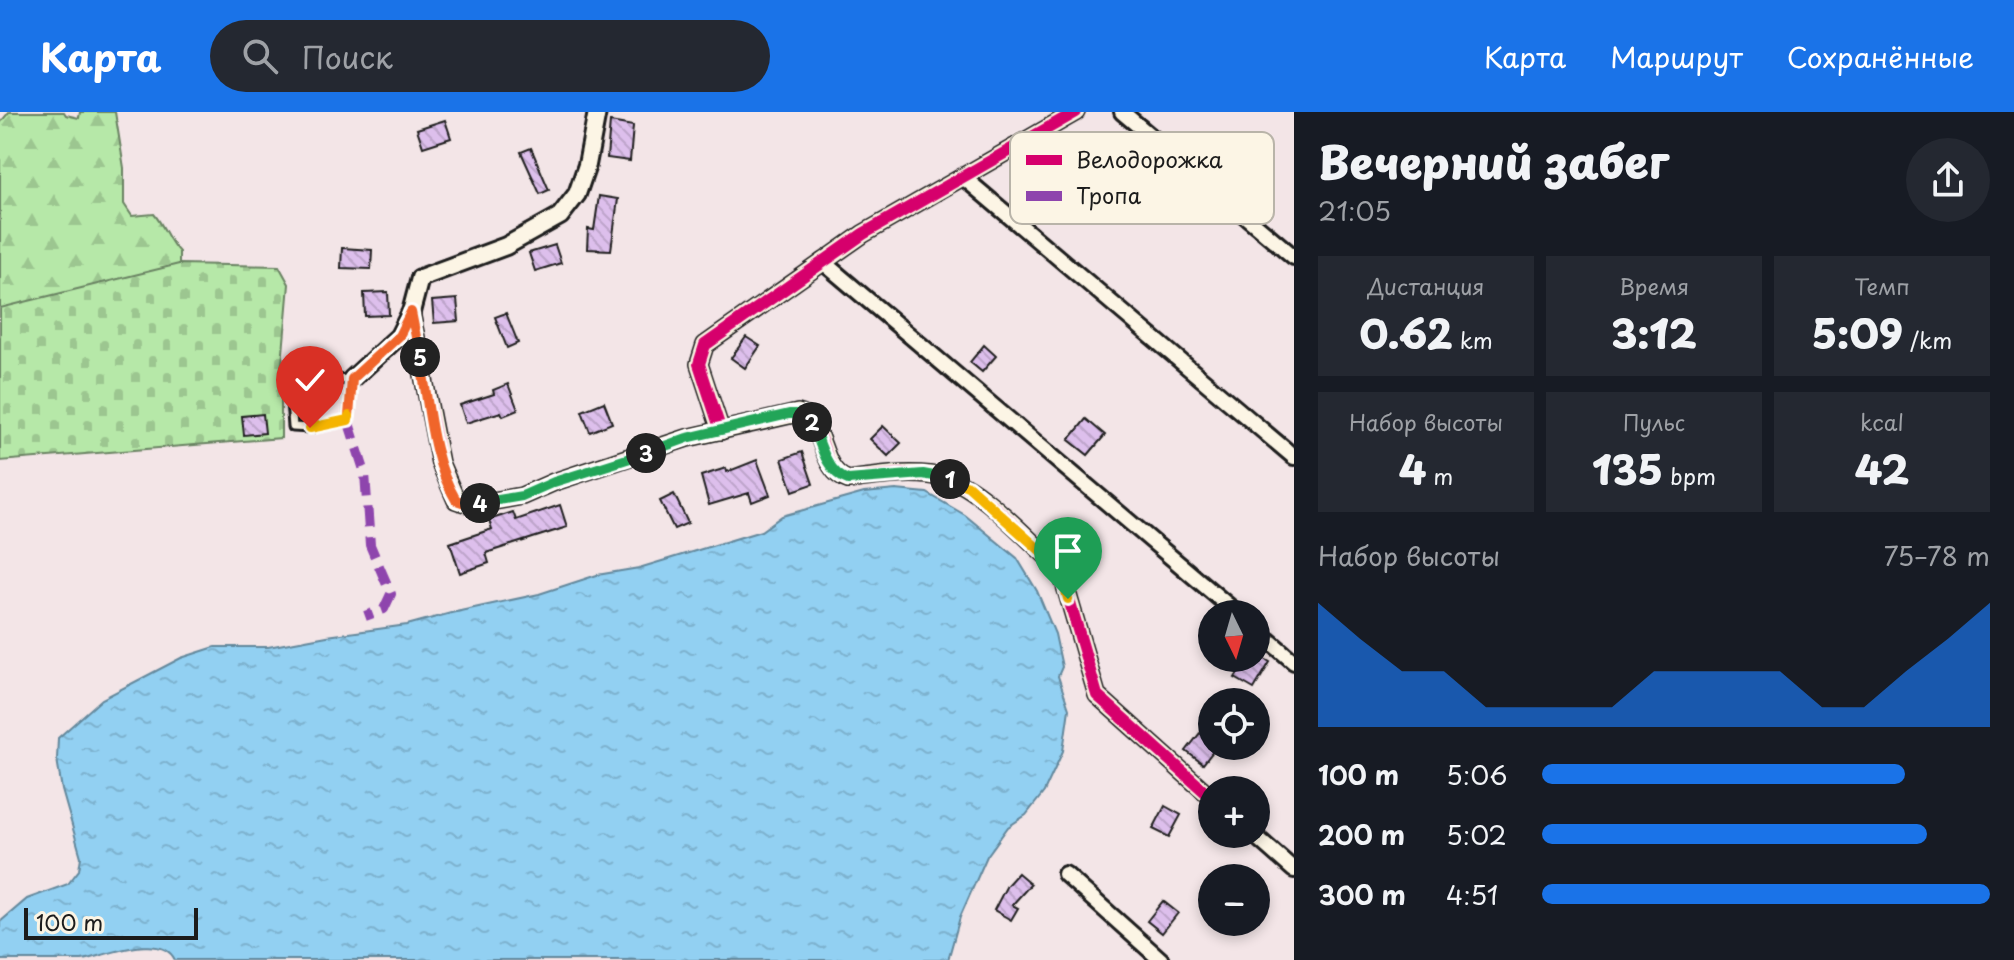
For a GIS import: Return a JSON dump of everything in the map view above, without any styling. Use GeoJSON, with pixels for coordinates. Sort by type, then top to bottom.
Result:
{"type":"FeatureCollection","features":[{"type":"Feature","properties":{"kind":"street"},"geometry":{"type":"LineString","coordinates":[[352,379],[399,336],[411,312],[420,278],[506,246],[560,216],[577,194],[582,180],[597,112]]}},
{"type":"Feature","properties":{"kind":"street"},"geometry":{"type":"LineString","coordinates":[[1041,132],[1076,112]]}},
{"type":"Feature","properties":{"kind":"street"},"geometry":{"type":"LineString","coordinates":[[1122,112],[1146,132]]}},
{"type":"Feature","properties":{"kind":"street"},"geometry":{"type":"LineString","coordinates":[[721,431],[699,364],[705,345],[863,234],[1010,150]]}},
{"type":"Feature","properties":{"kind":"street"},"geometry":{"type":"LineString","coordinates":[[963,177],[1010,217]]}},
{"type":"Feature","properties":{"kind":"street"},"geometry":{"type":"LineString","coordinates":[[1019,224],[1294,457]]}},
{"type":"Feature","properties":{"kind":"street"},"geometry":{"type":"LineString","coordinates":[[1255,224],[1294,257]]}},
{"type":"Feature","properties":{"kind":"street"},"geometry":{"type":"LineString","coordinates":[[823,262],[1221,600]]}},
{"type":"Feature","properties":{"kind":"street"},"geometry":{"type":"LineString","coordinates":[[411,312],[440,463],[456,500],[471,505],[522,496],[554,482],[687,438],[789,414],[804,414],[811,420],[832,470],[839,477],[848,480],[923,474],[968,486],[1052,561],[1062,575],[1097,695],[1198,785]]}},
{"type":"Feature","properties":{"kind":"street"},"geometry":{"type":"LineString","coordinates":[[1270,641],[1294,662]]}},
{"type":"Feature","properties":{"kind":"street"},"geometry":{"type":"LineString","coordinates":[[1269,848],[1294,870]]}},
{"type":"Feature","properties":{"kind":"street"},"geometry":{"type":"LineString","coordinates":[[1065,874],[1161,960]]}},
{"type":"Feature","properties":{"kind":"lane"},"geometry":{"type":"LineString","coordinates":[[352,379],[348,420],[310,428],[293,427],[290,388],[352,379]]}},
{"type":"Feature","properties":{"kind":"green space"},"geometry":{"type":"Polygon","coordinates":[[[9,112],[64,112],[79,118],[80,112],[115,112],[124,168],[124,204],[132,216],[154,214],[179,252],[179,264],[169,275],[0,371],[0,123],[9,112]]]}},
{"type":"Feature","properties":{"kind":"green space"},"geometry":{"type":"Polygon","coordinates":[[[179,264],[279,266],[289,284],[281,376],[281,438],[0,461],[0,308],[179,264]]]}},
{"type":"Feature","properties":{"kind":"water"},"geometry":{"type":"Polygon","coordinates":[[[896,490],[927,493],[965,515],[1017,558],[1037,591],[1055,634],[1062,667],[1058,676],[1069,709],[1063,751],[1044,792],[1026,815],[1008,827],[987,856],[960,917],[948,960],[175,960],[158,947],[146,946],[82,960],[0,960],[0,922],[27,899],[68,884],[79,870],[81,857],[62,790],[57,759],[58,738],[102,699],[181,658],[215,647],[268,647],[407,625],[539,594],[597,575],[639,568],[761,531],[782,516],[864,493],[896,490]]]}},
{"type":"Feature","properties":{"kind":"building"},"geometry":{"type":"Polygon","coordinates":[[[445,120],[451,138],[423,147],[417,129],[445,120]]]}},
{"type":"Feature","properties":{"kind":"building"},"geometry":{"type":"Polygon","coordinates":[[[610,122],[633,126],[630,161],[607,158],[610,122]]]}},
{"type":"Feature","properties":{"kind":"building"},"geometry":{"type":"Polygon","coordinates":[[[531,148],[549,190],[540,194],[521,152],[531,148]]]}},
{"type":"Feature","properties":{"kind":"building"},"geometry":{"type":"Polygon","coordinates":[[[599,196],[618,199],[611,250],[587,249],[588,229],[594,230],[599,196]]]}},
{"type":"Feature","properties":{"kind":"building"},"geometry":{"type":"Polygon","coordinates":[[[555,245],[561,263],[535,271],[529,253],[555,245]]]}},
{"type":"Feature","properties":{"kind":"building"},"geometry":{"type":"Polygon","coordinates":[[[342,248],[372,250],[371,269],[341,268],[342,248]]]}},
{"type":"Feature","properties":{"kind":"building"},"geometry":{"type":"Polygon","coordinates":[[[388,292],[389,315],[365,316],[364,293],[388,292]]]}},
{"type":"Feature","properties":{"kind":"building"},"geometry":{"type":"Polygon","coordinates":[[[457,299],[459,321],[434,323],[432,301],[457,299]]]}},
{"type":"Feature","properties":{"kind":"building"},"geometry":{"type":"Polygon","coordinates":[[[506,313],[518,343],[507,348],[495,317],[506,313]]]}},
{"type":"Feature","properties":{"kind":"building"},"geometry":{"type":"Polygon","coordinates":[[[746,337],[760,346],[745,368],[731,358],[746,337]]]}},
{"type":"Feature","properties":{"kind":"building"},"geometry":{"type":"Polygon","coordinates":[[[984,345],[996,356],[982,372],[970,362],[984,345]]]}},
{"type":"Feature","properties":{"kind":"building"},"geometry":{"type":"Polygon","coordinates":[[[508,384],[518,410],[466,423],[460,405],[494,394],[493,390],[508,384]]]}},
{"type":"Feature","properties":{"kind":"building"},"geometry":{"type":"Polygon","coordinates":[[[604,402],[612,423],[590,432],[582,411],[604,402]]]}},
{"type":"Feature","properties":{"kind":"building"},"geometry":{"type":"Polygon","coordinates":[[[263,414],[265,433],[244,435],[242,416],[263,414]]]}},
{"type":"Feature","properties":{"kind":"building"},"geometry":{"type":"Polygon","coordinates":[[[1086,419],[1105,435],[1088,455],[1069,440],[1086,419]]]}},
{"type":"Feature","properties":{"kind":"building"},"geometry":{"type":"Polygon","coordinates":[[[883,426],[901,443],[888,456],[870,439],[883,426]]]}},
{"type":"Feature","properties":{"kind":"building"},"geometry":{"type":"Polygon","coordinates":[[[802,452],[813,484],[793,491],[782,459],[802,452]]]}},
{"type":"Feature","properties":{"kind":"building"},"geometry":{"type":"Polygon","coordinates":[[[757,460],[770,495],[752,502],[749,493],[709,505],[701,476],[726,468],[727,472],[757,460]]]}},
{"type":"Feature","properties":{"kind":"building"},"geometry":{"type":"Polygon","coordinates":[[[674,494],[688,523],[674,529],[660,501],[674,494]]]}},
{"type":"Feature","properties":{"kind":"building"},"geometry":{"type":"Polygon","coordinates":[[[560,505],[567,527],[486,553],[489,563],[460,573],[450,543],[492,529],[489,520],[513,512],[516,520],[560,505]]]}},
{"type":"Feature","properties":{"kind":"building"},"geometry":{"type":"Polygon","coordinates":[[[1239,672],[1264,672],[1255,688],[1235,678],[1239,672]]]}},
{"type":"Feature","properties":{"kind":"building"},"geometry":{"type":"Polygon","coordinates":[[[1198,736],[1198,760],[1206,760],[1203,764],[1186,751],[1198,736]]]}},
{"type":"Feature","properties":{"kind":"building"},"geometry":{"type":"Polygon","coordinates":[[[1165,806],[1181,815],[1169,837],[1153,829],[1165,806]]]}},
{"type":"Feature","properties":{"kind":"building"},"geometry":{"type":"Polygon","coordinates":[[[1018,873],[1031,884],[1012,905],[1018,908],[1011,920],[994,910],[1007,885],[1018,873]]]}},
{"type":"Feature","properties":{"kind":"building"},"geometry":{"type":"Polygon","coordinates":[[[1163,901],[1178,913],[1162,933],[1147,921],[1163,901]]]}},
{"type":"Feature","properties":{"kind":"marked path"},"geometry":{"type":"LineString","coordinates":[[348,420],[365,473],[370,545],[391,594],[384,609],[365,616]]}},
{"type":"Feature","properties":{"kind":"cycle path"},"geometry":{"type":"LineString","coordinates":[[1041,132],[1076,112]]}},
{"type":"Feature","properties":{"kind":"cycle path"},"geometry":{"type":"LineString","coordinates":[[721,431],[699,364],[705,345],[863,234],[1010,150]]}},
{"type":"Feature","properties":{"kind":"cycle path"},"geometry":{"type":"LineString","coordinates":[[411,312],[440,463],[456,500],[471,505],[522,496],[554,482],[687,438],[798,413],[813,424],[831,466],[848,480],[897,474],[946,478],[987,501],[1015,526],[1052,561],[1062,575],[1097,695],[1198,785]]}},
{"type":"Feature","properties":{"kind":"route"},"geometry":{"type":"LineString","coordinates":[[310,428],[348,420],[352,379],[399,336],[411,312],[440,463],[456,500],[471,505],[522,496],[554,482],[687,438],[798,413],[811,420],[832,470],[839,477],[848,480],[923,474],[968,486],[1052,561],[1062,575],[1068,599]]}}]}
